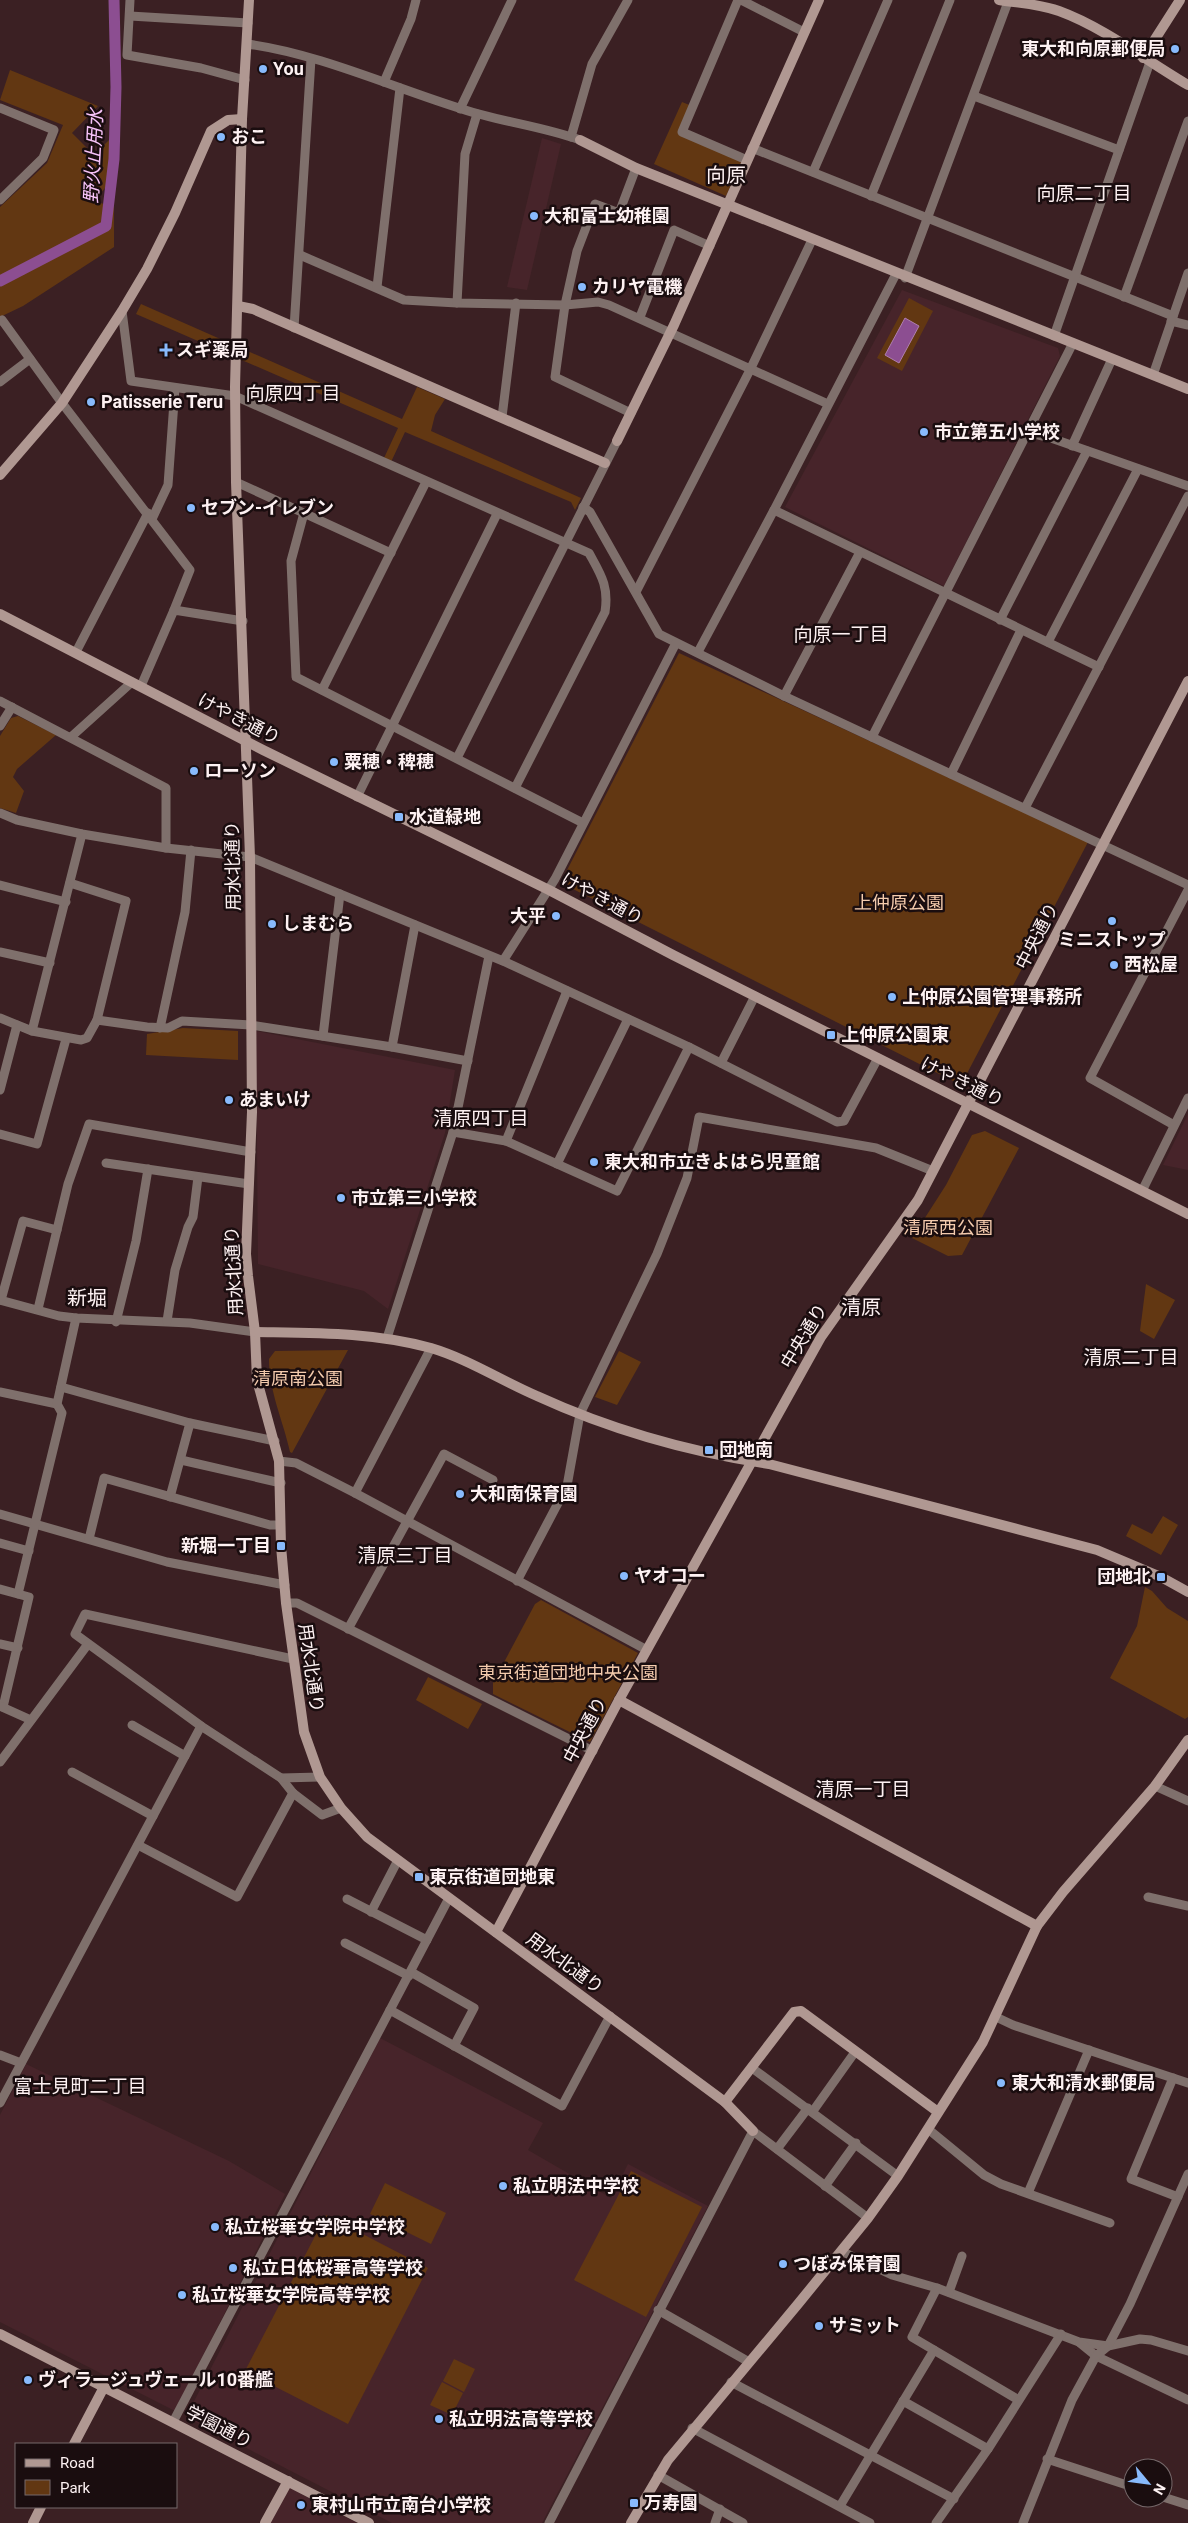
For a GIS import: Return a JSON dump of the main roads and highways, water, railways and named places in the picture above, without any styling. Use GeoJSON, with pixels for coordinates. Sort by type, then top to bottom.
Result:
{"type":"FeatureCollection","features":[{"type":"Feature","properties":{"kind":"waterway","name":"野火止用水"},"geometry":{"type":"LineString","coordinates":[[0,281],[106,226],[114,159],[116,87],[114,0]]}},
{"type":"Feature","properties":{"kind":"place","name":"東大和向原郵便局"},"geometry":{"type":"Point","coordinates":[1175,49]}},
{"type":"Feature","properties":{"kind":"place","name":"You"},"geometry":{"type":"Point","coordinates":[263,69]}},
{"type":"Feature","properties":{"kind":"place","name":"おこ"},"geometry":{"type":"Point","coordinates":[221,137]}},
{"type":"Feature","properties":{"kind":"place","name":"大和富士幼稚園"},"geometry":{"type":"Point","coordinates":[534,216]}},
{"type":"Feature","properties":{"kind":"place","name":"カリヤ電機"},"geometry":{"type":"Point","coordinates":[582,287]}},
{"type":"Feature","properties":{"kind":"place","name":"スギ薬局"},"geometry":{"type":"Point","coordinates":[166,350]}},
{"type":"Feature","properties":{"kind":"place","name":"Patisserie Teru"},"geometry":{"type":"Point","coordinates":[91,402]}},
{"type":"Feature","properties":{"kind":"place","name":"市立第五小学校"},"geometry":{"type":"Point","coordinates":[924,432]}},
{"type":"Feature","properties":{"kind":"place","name":"セブン-イレブン"},"geometry":{"type":"Point","coordinates":[191,508]}},
{"type":"Feature","properties":{"kind":"place","name":"粟穂・稗穂"},"geometry":{"type":"Point","coordinates":[334,762]}},
{"type":"Feature","properties":{"kind":"place","name":"ローソン"},"geometry":{"type":"Point","coordinates":[194,771]}},
{"type":"Feature","properties":{"kind":"place","name":"水道緑地"},"geometry":{"type":"Point","coordinates":[399,817]}},
{"type":"Feature","properties":{"kind":"place","name":"大平"},"geometry":{"type":"Point","coordinates":[556,916]}},
{"type":"Feature","properties":{"kind":"place","name":"ミニストップ"},"geometry":{"type":"Point","coordinates":[1112,921]}},
{"type":"Feature","properties":{"kind":"place","name":"しまむら"},"geometry":{"type":"Point","coordinates":[272,924]}},
{"type":"Feature","properties":{"kind":"place","name":"西松屋"},"geometry":{"type":"Point","coordinates":[1114,965]}},
{"type":"Feature","properties":{"kind":"place","name":"上仲原公園管理事務所"},"geometry":{"type":"Point","coordinates":[892,997]}},
{"type":"Feature","properties":{"kind":"place","name":"上仲原公園東"},"geometry":{"type":"Point","coordinates":[831,1035]}},
{"type":"Feature","properties":{"kind":"place","name":"あまいけ"},"geometry":{"type":"Point","coordinates":[229,1100]}},
{"type":"Feature","properties":{"kind":"place","name":"東大和市立きよはら児童館"},"geometry":{"type":"Point","coordinates":[594,1162]}},
{"type":"Feature","properties":{"kind":"place","name":"市立第三小学校"},"geometry":{"type":"Point","coordinates":[341,1198]}},
{"type":"Feature","properties":{"kind":"place","name":"団地南"},"geometry":{"type":"Point","coordinates":[709,1450]}},
{"type":"Feature","properties":{"kind":"place","name":"大和南保育園"},"geometry":{"type":"Point","coordinates":[460,1494]}},
{"type":"Feature","properties":{"kind":"place","name":"新堀一丁目"},"geometry":{"type":"Point","coordinates":[281,1546]}},
{"type":"Feature","properties":{"kind":"place","name":"ヤオコー"},"geometry":{"type":"Point","coordinates":[624,1576]}},
{"type":"Feature","properties":{"kind":"place","name":"団地北"},"geometry":{"type":"Point","coordinates":[1161,1577]}},
{"type":"Feature","properties":{"kind":"place","name":"東京街道団地東"},"geometry":{"type":"Point","coordinates":[419,1877]}},
{"type":"Feature","properties":{"kind":"place","name":"東大和清水郵便局"},"geometry":{"type":"Point","coordinates":[1001,2083]}},
{"type":"Feature","properties":{"kind":"place","name":"私立明法中学校"},"geometry":{"type":"Point","coordinates":[503,2186]}},
{"type":"Feature","properties":{"kind":"place","name":"私立桜華女学院中学校"},"geometry":{"type":"Point","coordinates":[215,2227]}},
{"type":"Feature","properties":{"kind":"place","name":"つぼみ保育園"},"geometry":{"type":"Point","coordinates":[783,2264]}},
{"type":"Feature","properties":{"kind":"place","name":"私立日体桜華高等学校"},"geometry":{"type":"Point","coordinates":[233,2268]}},
{"type":"Feature","properties":{"kind":"place","name":"私立桜華女学院高等学校"},"geometry":{"type":"Point","coordinates":[182,2295]}},
{"type":"Feature","properties":{"kind":"place","name":"サミット"},"geometry":{"type":"Point","coordinates":[819,2326]}},
{"type":"Feature","properties":{"kind":"place","name":"ヴィラージュヴェール10番艦"},"geometry":{"type":"Point","coordinates":[28,2380]}},
{"type":"Feature","properties":{"kind":"place","name":"私立明法高等学校"},"geometry":{"type":"Point","coordinates":[439,2419]}},
{"type":"Feature","properties":{"kind":"place","name":"万寿園"},"geometry":{"type":"Point","coordinates":[634,2503]}},
{"type":"Feature","properties":{"kind":"place","name":"東村山市立南台小学校"},"geometry":{"type":"Point","coordinates":[301,2505]}},
{"type":"Feature","properties":{"kind":"district","name":"向原"},"geometry":{"type":"Point","coordinates":[726,175]}},
{"type":"Feature","properties":{"kind":"district","name":"向原二丁目"},"geometry":{"type":"Point","coordinates":[1084,193]}},
{"type":"Feature","properties":{"kind":"district","name":"向原四丁目"},"geometry":{"type":"Point","coordinates":[293,393]}},
{"type":"Feature","properties":{"kind":"district","name":"向原一丁目"},"geometry":{"type":"Point","coordinates":[841,634]}},
{"type":"Feature","properties":{"kind":"district","name":"清原四丁目"},"geometry":{"type":"Point","coordinates":[481,1118]}},
{"type":"Feature","properties":{"kind":"district","name":"新堀"},"geometry":{"type":"Point","coordinates":[87,1298]}},
{"type":"Feature","properties":{"kind":"district","name":"清原"},"geometry":{"type":"Point","coordinates":[861,1307]}},
{"type":"Feature","properties":{"kind":"district","name":"清原二丁目"},"geometry":{"type":"Point","coordinates":[1131,1357]}},
{"type":"Feature","properties":{"kind":"district","name":"清原三丁目"},"geometry":{"type":"Point","coordinates":[405,1555]}},
{"type":"Feature","properties":{"kind":"district","name":"清原一丁目"},"geometry":{"type":"Point","coordinates":[863,1789]}},
{"type":"Feature","properties":{"kind":"district","name":"富士見町二丁目"},"geometry":{"type":"Point","coordinates":[80,2086]}},
{"type":"Feature","properties":{"kind":"park label","name":"上仲原公園"},"geometry":{"type":"Point","coordinates":[899,903]}},
{"type":"Feature","properties":{"kind":"park label","name":"清原西公園"},"geometry":{"type":"Point","coordinates":[948,1228]}},
{"type":"Feature","properties":{"kind":"park label","name":"清原南公園"},"geometry":{"type":"Point","coordinates":[298,1379]}},
{"type":"Feature","properties":{"kind":"park label","name":"東京街道団地中央公園"},"geometry":{"type":"Point","coordinates":[568,1673]}}]}
